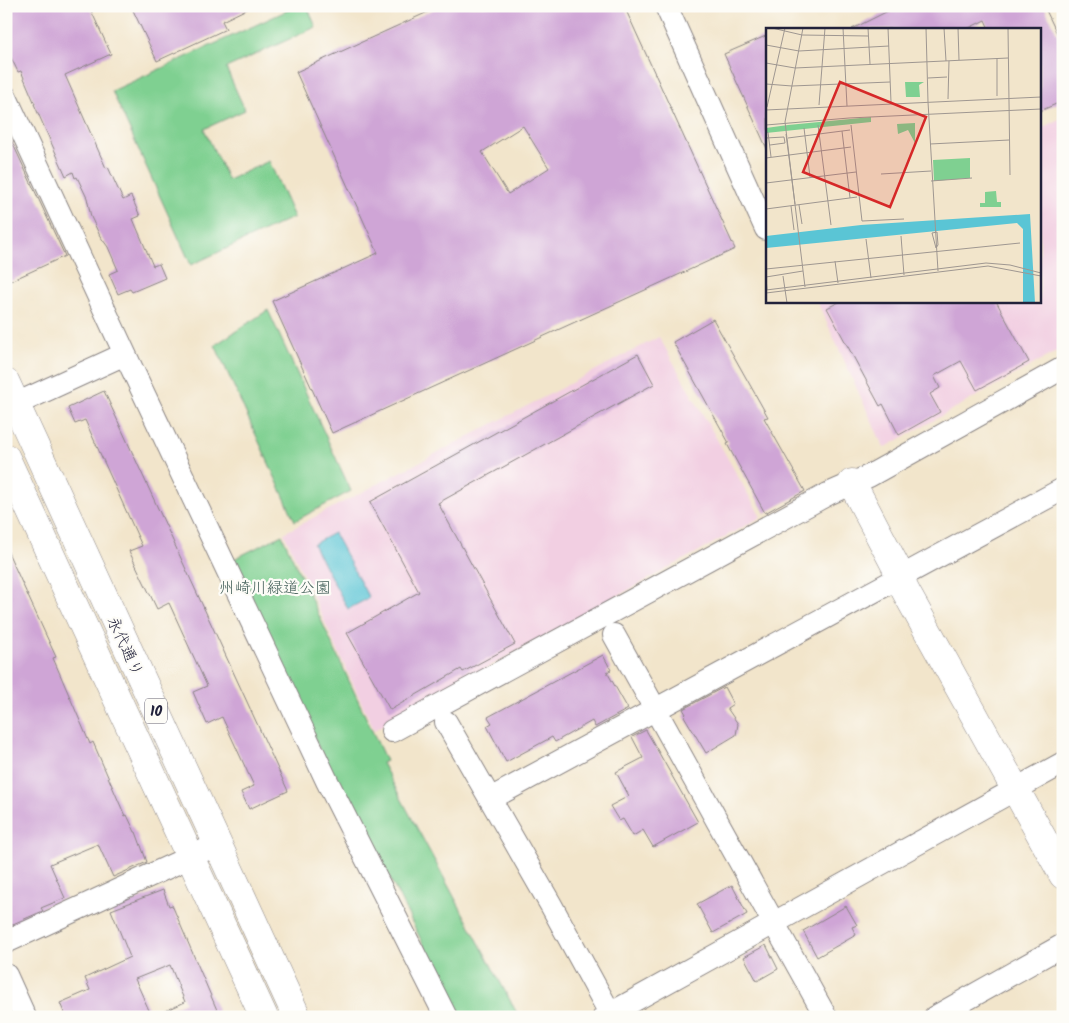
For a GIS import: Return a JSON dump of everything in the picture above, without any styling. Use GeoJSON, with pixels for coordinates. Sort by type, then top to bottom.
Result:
{"type":"FeatureCollection","features":[{"type":"Feature","properties":{"kind":"main road","name":"永代通り"},"geometry":{"type":"LineString","coordinates":[[11,394],[297,1017]]}},
{"type":"Feature","properties":{"kind":"main road","name":"永代通り"},"geometry":{"type":"LineString","coordinates":[[6,458],[264,1017]]}},
{"type":"Feature","properties":{"kind":"main road"},"geometry":{"type":"LineString","coordinates":[[852,483],[896,567],[899,578],[1063,875]]}},
{"type":"Feature","properties":{"kind":"street"},"geometry":{"type":"LineString","coordinates":[[666,6],[766,229]]}},
{"type":"Feature","properties":{"kind":"street"},"geometry":{"type":"LineString","coordinates":[[6,97],[327,781],[446,1017]]}},
{"type":"Feature","properties":{"kind":"street"},"geometry":{"type":"LineString","coordinates":[[11,394],[125,354]]}},
{"type":"Feature","properties":{"kind":"street"},"geometry":{"type":"LineString","coordinates":[[392,731],[828,494],[869,476],[1063,368]]}},
{"type":"Feature","properties":{"kind":"street"},"geometry":{"type":"LineString","coordinates":[[490,800],[1063,488]]}},
{"type":"Feature","properties":{"kind":"street"},"geometry":{"type":"LineString","coordinates":[[614,634],[826,1017]]}},
{"type":"Feature","properties":{"kind":"street"},"geometry":{"type":"LineString","coordinates":[[446,722],[551,905],[609,1016],[1063,763]]}},
{"type":"Feature","properties":{"kind":"street"},"geometry":{"type":"LineString","coordinates":[[6,942],[218,844]]}},
{"type":"Feature","properties":{"kind":"street"},"geometry":{"type":"LineString","coordinates":[[935,1017],[1063,945]]}},
{"type":"Feature","properties":{"kind":"street"},"geometry":{"type":"LineString","coordinates":[[6,975],[25,1017]]}},
{"type":"Feature","properties":{"kind":"shaded area"},"geometry":{"type":"Polygon","coordinates":[[[1063,117],[1063,348],[884,448],[817,302],[1042,302],[1042,128],[1063,117]]]}},
{"type":"Feature","properties":{"kind":"shaded area"},"geometry":{"type":"Polygon","coordinates":[[[659,337],[761,517],[374,730],[284,533],[659,337]]]}},
{"type":"Feature","properties":{"kind":"green space"},"geometry":{"type":"Polygon","coordinates":[[[297,6],[307,6],[316,27],[226,68],[245,110],[204,129],[228,180],[269,161],[294,217],[191,265],[112,91],[297,6]]]}},
{"type":"Feature","properties":{"kind":"green space"},"geometry":{"type":"Polygon","coordinates":[[[268,310],[351,491],[295,521],[215,345],[268,310]]]}},
{"type":"Feature","properties":{"kind":"green space","name":"州崎川緑道公園"},"geometry":{"type":"Polygon","coordinates":[[[282,535],[386,761],[382,763],[519,1017],[460,1017],[373,845],[334,781],[232,560],[282,535]]]}},
{"type":"Feature","properties":{"kind":"water"},"geometry":{"type":"Polygon","coordinates":[[[334,533],[369,598],[348,609],[313,544],[334,533]]]}},
{"type":"Feature","properties":{"kind":"building"},"geometry":{"type":"Polygon","coordinates":[[[6,6],[89,6],[111,54],[65,75],[106,168],[108,167],[123,200],[131,196],[140,216],[133,219],[153,266],[159,264],[165,278],[132,292],[130,289],[118,294],[109,274],[118,270],[108,247],[100,236],[91,217],[87,198],[73,172],[66,176],[21,71],[18,72],[6,47],[6,6]]]}},
{"type":"Feature","properties":{"kind":"building"},"geometry":{"type":"Polygon","coordinates":[[[131,6],[253,6],[222,21],[226,29],[157,61],[131,6]]]}},
{"type":"Feature","properties":{"kind":"building"},"geometry":{"type":"Polygon","coordinates":[[[441,6],[624,6],[735,249],[332,433],[272,301],[378,253],[296,72],[441,6]],[[523,126],[482,152],[508,194],[549,168],[523,126]]]}},
{"type":"Feature","properties":{"kind":"building"},"geometry":{"type":"Polygon","coordinates":[[[898,6],[1044,6],[1063,46],[1063,101],[1042,110],[1042,28],[989,28],[985,20],[969,28],[854,28],[898,6]]]}},
{"type":"Feature","properties":{"kind":"building"},"geometry":{"type":"Polygon","coordinates":[[[766,36],[766,147],[724,54],[766,36]]]}},
{"type":"Feature","properties":{"kind":"building"},"geometry":{"type":"Polygon","coordinates":[[[6,129],[65,256],[6,283],[6,129]]]}},
{"type":"Feature","properties":{"kind":"building"},"geometry":{"type":"Polygon","coordinates":[[[839,302],[997,302],[1029,362],[977,390],[961,361],[934,376],[940,388],[930,394],[940,412],[899,435],[883,404],[880,406],[827,308],[839,302]]]}},
{"type":"Feature","properties":{"kind":"building"},"geometry":{"type":"Polygon","coordinates":[[[713,319],[768,417],[764,418],[805,491],[765,513],[673,342],[713,319]]]}},
{"type":"Feature","properties":{"kind":"building"},"geometry":{"type":"Polygon","coordinates":[[[638,354],[654,384],[438,503],[515,644],[463,672],[461,669],[390,710],[347,633],[419,592],[370,502],[638,354]]]}},
{"type":"Feature","properties":{"kind":"building"},"geometry":{"type":"Polygon","coordinates":[[[104,391],[288,791],[249,809],[241,792],[254,786],[222,717],[207,724],[193,692],[207,686],[169,603],[157,609],[129,551],[142,546],[85,420],[75,424],[68,408],[104,391]]]}},
{"type":"Feature","properties":{"kind":"building"},"geometry":{"type":"Polygon","coordinates":[[[6,548],[56,657],[53,658],[90,744],[93,742],[125,816],[127,815],[136,832],[147,862],[113,877],[98,844],[50,864],[65,898],[41,908],[43,911],[6,927],[6,548]]]}},
{"type":"Feature","properties":{"kind":"building"},"geometry":{"type":"Polygon","coordinates":[[[603,655],[611,670],[607,672],[628,709],[595,727],[592,721],[555,742],[552,737],[506,762],[487,726],[492,723],[488,717],[603,655]]]}},
{"type":"Feature","properties":{"kind":"building"},"geometry":{"type":"Polygon","coordinates":[[[724,687],[733,704],[727,708],[738,724],[736,735],[706,753],[684,716],[686,714],[683,709],[724,687]]]}},
{"type":"Feature","properties":{"kind":"building"},"geometry":{"type":"Polygon","coordinates":[[[646,730],[698,822],[653,847],[643,830],[633,836],[623,819],[619,821],[610,806],[629,796],[616,772],[643,758],[632,737],[646,730]]]}},
{"type":"Feature","properties":{"kind":"building"},"geometry":{"type":"Polygon","coordinates":[[[732,885],[747,914],[713,933],[697,904],[732,885]]]}},
{"type":"Feature","properties":{"kind":"building"},"geometry":{"type":"Polygon","coordinates":[[[163,890],[169,906],[172,905],[220,1017],[152,1017],[66,1017],[60,1003],[90,990],[85,978],[130,957],[111,910],[163,890]],[[170,965],[135,979],[152,1017],[185,1002],[170,965]]]}},
{"type":"Feature","properties":{"kind":"building"},"geometry":{"type":"Polygon","coordinates":[[[846,906],[857,925],[852,927],[856,935],[817,957],[803,931],[846,906]]]}},
{"type":"Feature","properties":{"kind":"building"},"geometry":{"type":"Polygon","coordinates":[[[766,945],[778,969],[757,981],[744,957],[766,945]]]}}]}
